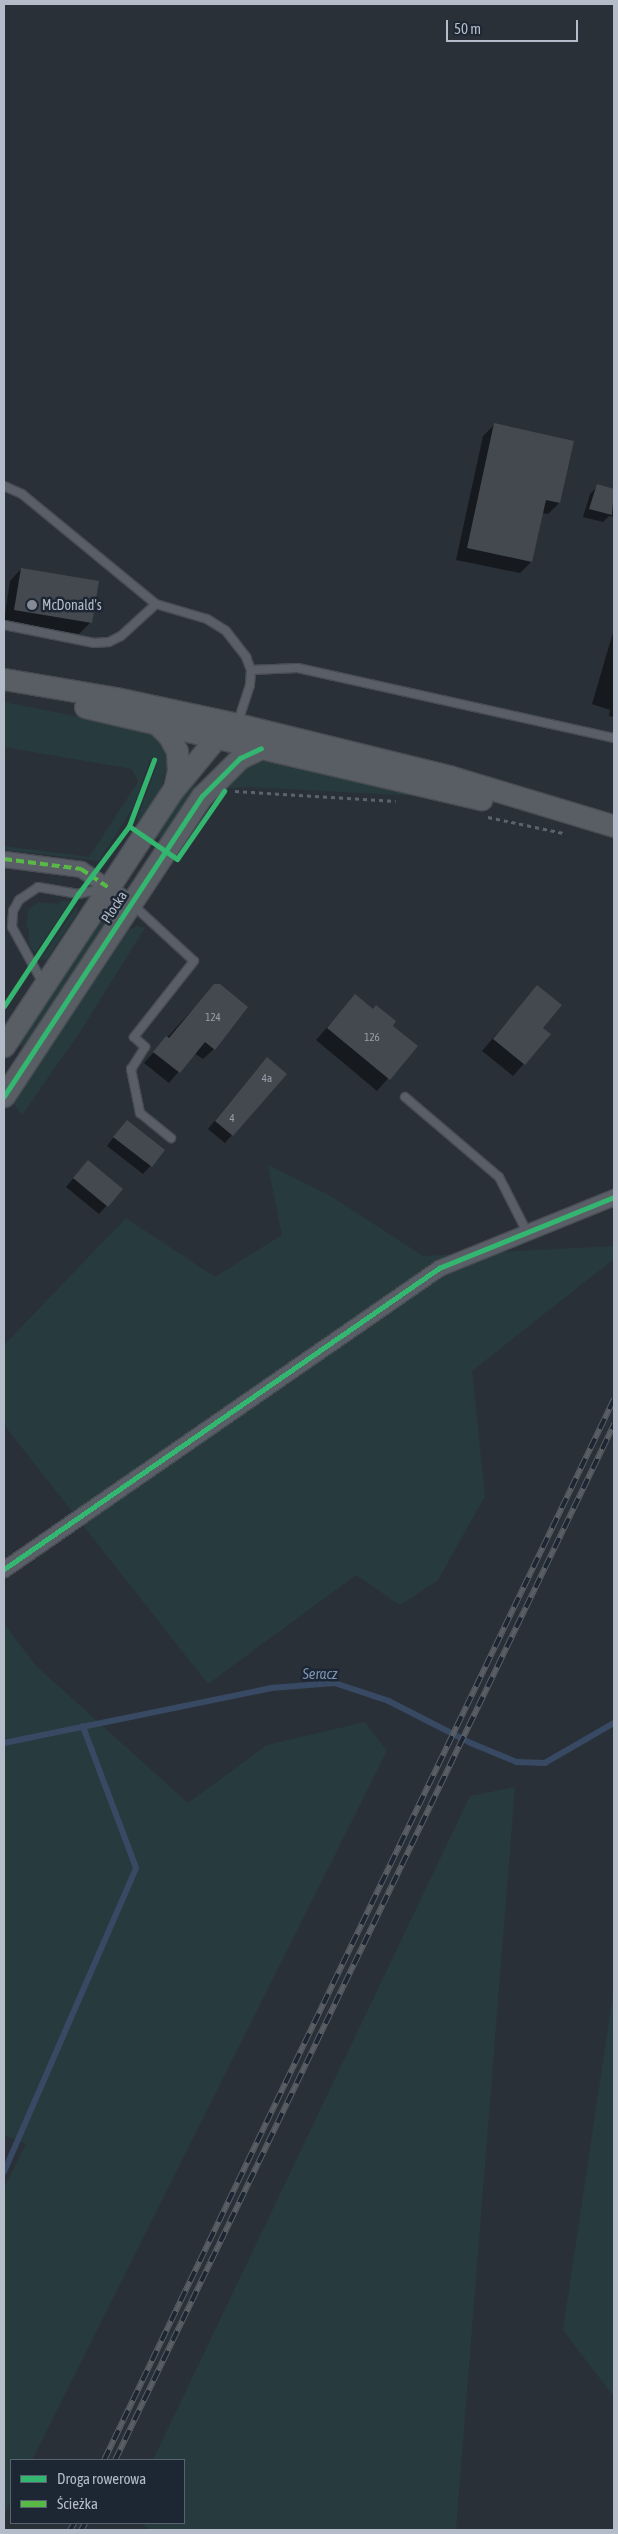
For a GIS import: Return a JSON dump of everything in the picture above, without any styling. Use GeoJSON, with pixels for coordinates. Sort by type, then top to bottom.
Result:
{"type":"FeatureCollection","features":[{"type":"Feature","properties":{"kind":"main road"},"geometry":{"type":"LineString","coordinates":[[4,679],[116,698],[228,734],[261,748],[438,790],[608,825]]}},
{"type":"Feature","properties":{"kind":"main road"},"geometry":{"type":"LineString","coordinates":[[4,692],[452,777],[608,825]]}},
{"type":"Feature","properties":{"kind":"main road","name":"Płocka"},"geometry":{"type":"LineString","coordinates":[[155,722],[169,736],[177,751],[178,770],[173,790]]}},
{"type":"Feature","properties":{"kind":"main road","name":"Płocka"},"geometry":{"type":"LineString","coordinates":[[4,1046],[173,790],[228,734]]}},
{"type":"Feature","properties":{"kind":"main road","name":"Płocka"},"geometry":{"type":"LineString","coordinates":[[202,796],[228,734]]}},
{"type":"Feature","properties":{"kind":"main road","name":"Płocka"},"geometry":{"type":"LineString","coordinates":[[4,1096],[130,902],[202,796],[240,758],[261,748]]}},
{"type":"Feature","properties":{"kind":"street"},"geometry":{"type":"LineString","coordinates":[[4,859],[81,869],[109,888]]}},
{"type":"Feature","properties":{"kind":"street","name":"Płocka"},"geometry":{"type":"LineString","coordinates":[[109,888],[130,902]]}},
{"type":"Feature","properties":{"kind":"street","name":"Płocka"},"geometry":{"type":"LineString","coordinates":[[4,1046],[27,1061]]}},
{"type":"Feature","properties":{"kind":"street"},"geometry":{"type":"LineString","coordinates":[[4,1569],[438,1268],[614,1197]]}},
{"type":"Feature","properties":{"kind":"lane"},"geometry":{"type":"LineString","coordinates":[[4,486],[22,494],[156,604],[207,619],[226,631],[242,650],[251,670],[250,685],[228,734]]}},
{"type":"Feature","properties":{"kind":"lane"},"geometry":{"type":"LineString","coordinates":[[4,625],[94,643],[109,642],[121,636],[156,604]]}},
{"type":"Feature","properties":{"kind":"lane"},"geometry":{"type":"LineString","coordinates":[[251,670],[298,668],[614,738]]}},
{"type":"Feature","properties":{"kind":"lane"},"geometry":{"type":"LineString","coordinates":[[44,985],[20,947],[12,927],[13,910],[19,900],[38,887],[78,894],[109,888]]}},
{"type":"Feature","properties":{"kind":"lane"},"geometry":{"type":"LineString","coordinates":[[130,902],[194,961],[134,1037],[145,1047],[131,1069],[140,1113],[171,1138]]}},
{"type":"Feature","properties":{"kind":"lane"},"geometry":{"type":"LineString","coordinates":[[405,1097],[499,1177],[527,1232]]}},
{"type":"Feature","properties":{"kind":"path"},"geometry":{"type":"LineString","coordinates":[[224,791],[403,801]]}},
{"type":"Feature","properties":{"kind":"path"},"geometry":{"type":"LineString","coordinates":[[477,815],[569,834]]}},
{"type":"Feature","properties":{"kind":"green space"},"geometry":{"type":"Polygon","coordinates":[[[4,702],[121,725],[155,736],[162,742],[169,760],[158,798],[143,827],[137,819],[158,762],[150,759],[134,806],[99,861],[4,850],[4,846],[89,857],[138,782],[132,769],[4,747],[4,702]]]}},
{"type":"Feature","properties":{"kind":"green space"},"geometry":{"type":"Polygon","coordinates":[[[267,760],[417,794],[417,796],[250,787],[221,789],[178,850],[231,774],[267,760]]]}},
{"type":"Feature","properties":{"kind":"green space"},"geometry":{"type":"Polygon","coordinates":[[[208,765],[162,840],[155,835],[198,770],[208,765]]]}},
{"type":"Feature","properties":{"kind":"green space"},"geometry":{"type":"Polygon","coordinates":[[[61,901],[70,901],[35,953],[29,944],[29,929],[26,928],[28,910],[39,902],[58,904],[61,901]]]}},
{"type":"Feature","properties":{"kind":"green space"},"geometry":{"type":"Polygon","coordinates":[[[77,906],[77,913],[47,959],[40,960],[77,906]]]}},
{"type":"Feature","properties":{"kind":"green space"},"geometry":{"type":"Polygon","coordinates":[[[110,909],[112,914],[24,1047],[20,1046],[19,1041],[105,911],[110,909]]]}},
{"type":"Feature","properties":{"kind":"green space"},"geometry":{"type":"Polygon","coordinates":[[[137,926],[145,928],[80,1032],[22,1115],[14,1104],[16,1098],[125,932],[137,926]]]}},
{"type":"Feature","properties":{"kind":"green space"},"geometry":{"type":"Polygon","coordinates":[[[268,1165],[329,1195],[423,1256],[614,1246],[614,1259],[472,1371],[485,1496],[438,1580],[400,1605],[356,1575],[208,1684],[4,1425],[4,1345],[126,1218],[215,1277],[282,1235],[268,1165]]]}},
{"type":"Feature","properties":{"kind":"green space"},"geometry":{"type":"Polygon","coordinates":[[[4,1623],[35,1665],[188,1803],[267,1745],[365,1722],[387,1751],[33,2459],[10,2459],[10,2503],[4,2515],[4,2188],[26,2144],[4,2135],[4,1623]]]}},
{"type":"Feature","properties":{"kind":"green space"},"geometry":{"type":"Polygon","coordinates":[[[515,1787],[456,2530],[151,2530],[142,2524],[185,2524],[185,2459],[153,2459],[470,1796],[515,1787]]]}},
{"type":"Feature","properties":{"kind":"green space"},"geometry":{"type":"Polygon","coordinates":[[[614,1987],[614,2397],[563,2330],[614,1987]]]}},
{"type":"Feature","properties":{"kind":"building"},"geometry":{"type":"Polygon","coordinates":[[[494,423],[574,441],[560,503],[546,500],[532,562],[467,548],[494,423]]]}},
{"type":"Feature","properties":{"kind":"building"},"geometry":{"type":"Polygon","coordinates":[[[597,484],[614,489],[612,515],[589,509],[597,484]]]}},
{"type":"Feature","properties":{"kind":"building"},"geometry":{"type":"Polygon","coordinates":[[[21,568],[99,581],[92,623],[14,610],[21,568]]]}},
{"type":"Feature","properties":{"kind":"building"},"geometry":{"type":"Polygon","coordinates":[[[214,984],[220,984],[248,1007],[215,1050],[205,1042],[180,1073],[153,1052],[166,1036],[169,1038],[214,984]]]}},
{"type":"Feature","properties":{"kind":"building"},"geometry":{"type":"Polygon","coordinates":[[[537,985],[562,1005],[543,1028],[551,1034],[525,1065],[493,1039],[537,985]]]}},
{"type":"Feature","properties":{"kind":"building"},"geometry":{"type":"Polygon","coordinates":[[[355,994],[373,1009],[376,1005],[396,1021],[393,1026],[418,1046],[390,1080],[327,1028],[355,994]]]}},
{"type":"Feature","properties":{"kind":"building"},"geometry":{"type":"Polygon","coordinates":[[[267,1057],[287,1074],[233,1136],[215,1121],[267,1057]]]}},
{"type":"Feature","properties":{"kind":"building"},"geometry":{"type":"Polygon","coordinates":[[[127,1120],[165,1150],[152,1167],[113,1137],[127,1120]]]}},
{"type":"Feature","properties":{"kind":"building"},"geometry":{"type":"Polygon","coordinates":[[[88,1160],[123,1189],[108,1207],[73,1178],[88,1160]]]}},
{"type":"Feature","properties":{"kind":"waterway","name":"Seracz"},"geometry":{"type":"LineString","coordinates":[[4,1743],[271,1688],[335,1683],[389,1701],[471,1743],[517,1762],[545,1763],[614,1723]]}},
{"type":"Feature","properties":{"kind":"waterway"},"geometry":{"type":"LineString","coordinates":[[4,2172],[136,1868],[83,1727]]}},
{"type":"Feature","properties":{"kind":"railway"},"geometry":{"type":"LineString","coordinates":[[104,2459],[614,1399]]}},
{"type":"Feature","properties":{"kind":"railway"},"geometry":{"type":"LineString","coordinates":[[115,2459],[614,1424]]}},
{"type":"Feature","properties":{"kind":"railway"},"geometry":{"type":"LineString","coordinates":[[70,2530],[73,2524]]}},
{"type":"Feature","properties":{"kind":"railway"},"geometry":{"type":"LineString","coordinates":[[81,2530],[84,2524]]}},
{"type":"Feature","properties":{"kind":"marked path"},"geometry":{"type":"LineString","coordinates":[[4,859],[81,869],[109,888]]}},
{"type":"Feature","properties":{"kind":"cycle path"},"geometry":{"type":"LineString","coordinates":[[4,1096],[202,796],[240,758],[261,748]]}},
{"type":"Feature","properties":{"kind":"cycle path"},"geometry":{"type":"LineString","coordinates":[[4,1006],[78,894],[129,826],[154,760]]}},
{"type":"Feature","properties":{"kind":"cycle path"},"geometry":{"type":"LineString","coordinates":[[129,826],[177,859],[224,791]]}},
{"type":"Feature","properties":{"kind":"cycle path"},"geometry":{"type":"LineString","coordinates":[[4,1569],[439,1268],[614,1197]]}},
{"type":"Feature","properties":{"kind":"place","name":"McDonald's"},"geometry":{"type":"Point","coordinates":[32,605]}}]}
